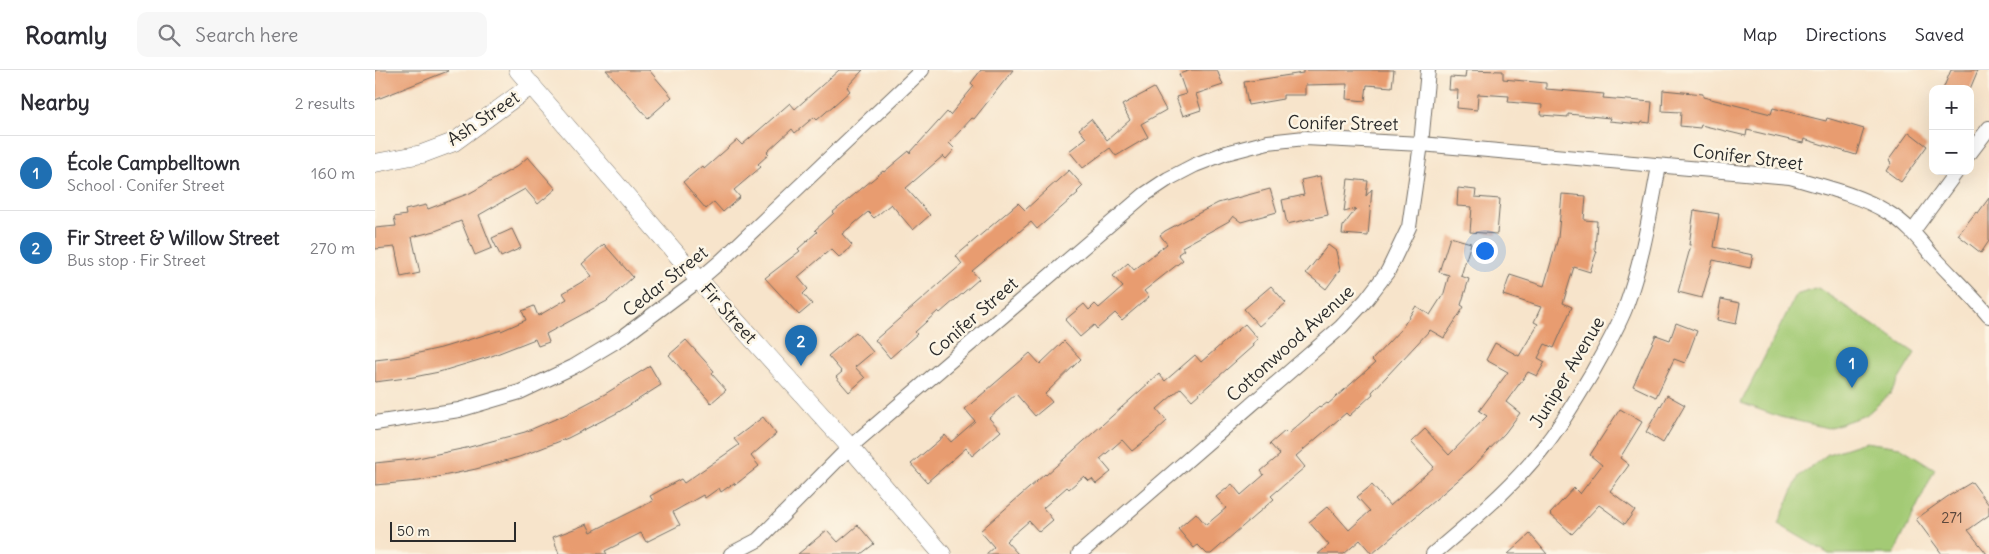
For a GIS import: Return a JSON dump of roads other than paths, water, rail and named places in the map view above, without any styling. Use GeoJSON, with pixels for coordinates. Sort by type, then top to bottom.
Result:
{"type":"FeatureCollection","features":[{"type":"Feature","properties":{"kind":"street","name":"Fir Street"},"geometry":{"type":"LineString","coordinates":[[518,70],[699,280],[943,554]]}},
{"type":"Feature","properties":{"kind":"street","name":"Cedar Street"},"geometry":{"type":"LineString","coordinates":[[375,423],[459,410],[520,392],[573,367],[623,337],[699,280],[922,70]]}},
{"type":"Feature","properties":{"kind":"street","name":"Cottonwood Avenue"},"geometry":{"type":"LineString","coordinates":[[1079,554],[1341,327],[1366,300],[1388,271],[1409,227],[1421,144],[1428,70]]}},
{"type":"Feature","properties":{"kind":"street","name":"Ash Street"},"geometry":{"type":"LineString","coordinates":[[375,163],[422,154],[454,142],[532,85]]}},
{"type":"Feature","properties":{"kind":"street"},"geometry":{"type":"LineString","coordinates":[[1974,148],[1989,128]]}},
{"type":"Feature","properties":{"kind":"street","name":"Conifer Street"},"geometry":{"type":"LineString","coordinates":[[731,554],[758,540],[850,448],[1137,200],[1169,178],[1195,164],[1267,142],[1305,138],[1421,144],[1790,177],[1844,193],[1887,212],[1913,232],[1974,297],[1989,316]]}},
{"type":"Feature","properties":{"kind":"street","name":"Juniper Avenue"},"geometry":{"type":"LineString","coordinates":[[1433,554],[1490,505],[1524,470],[1571,409],[1599,361],[1624,311],[1635,279],[1646,237],[1659,166]]}},
{"type":"Feature","properties":{"kind":"street"},"geometry":{"type":"LineString","coordinates":[[1913,232],[1954,175]]}},
{"type":"Feature","properties":{"kind":"place","name":"Fir Street & Willow Street"},"geometry":{"type":"Point","coordinates":[801,366]}},
{"type":"Feature","properties":{"kind":"place","name":"École Campbelltown"},"geometry":{"type":"Point","coordinates":[1852,388]}}]}
